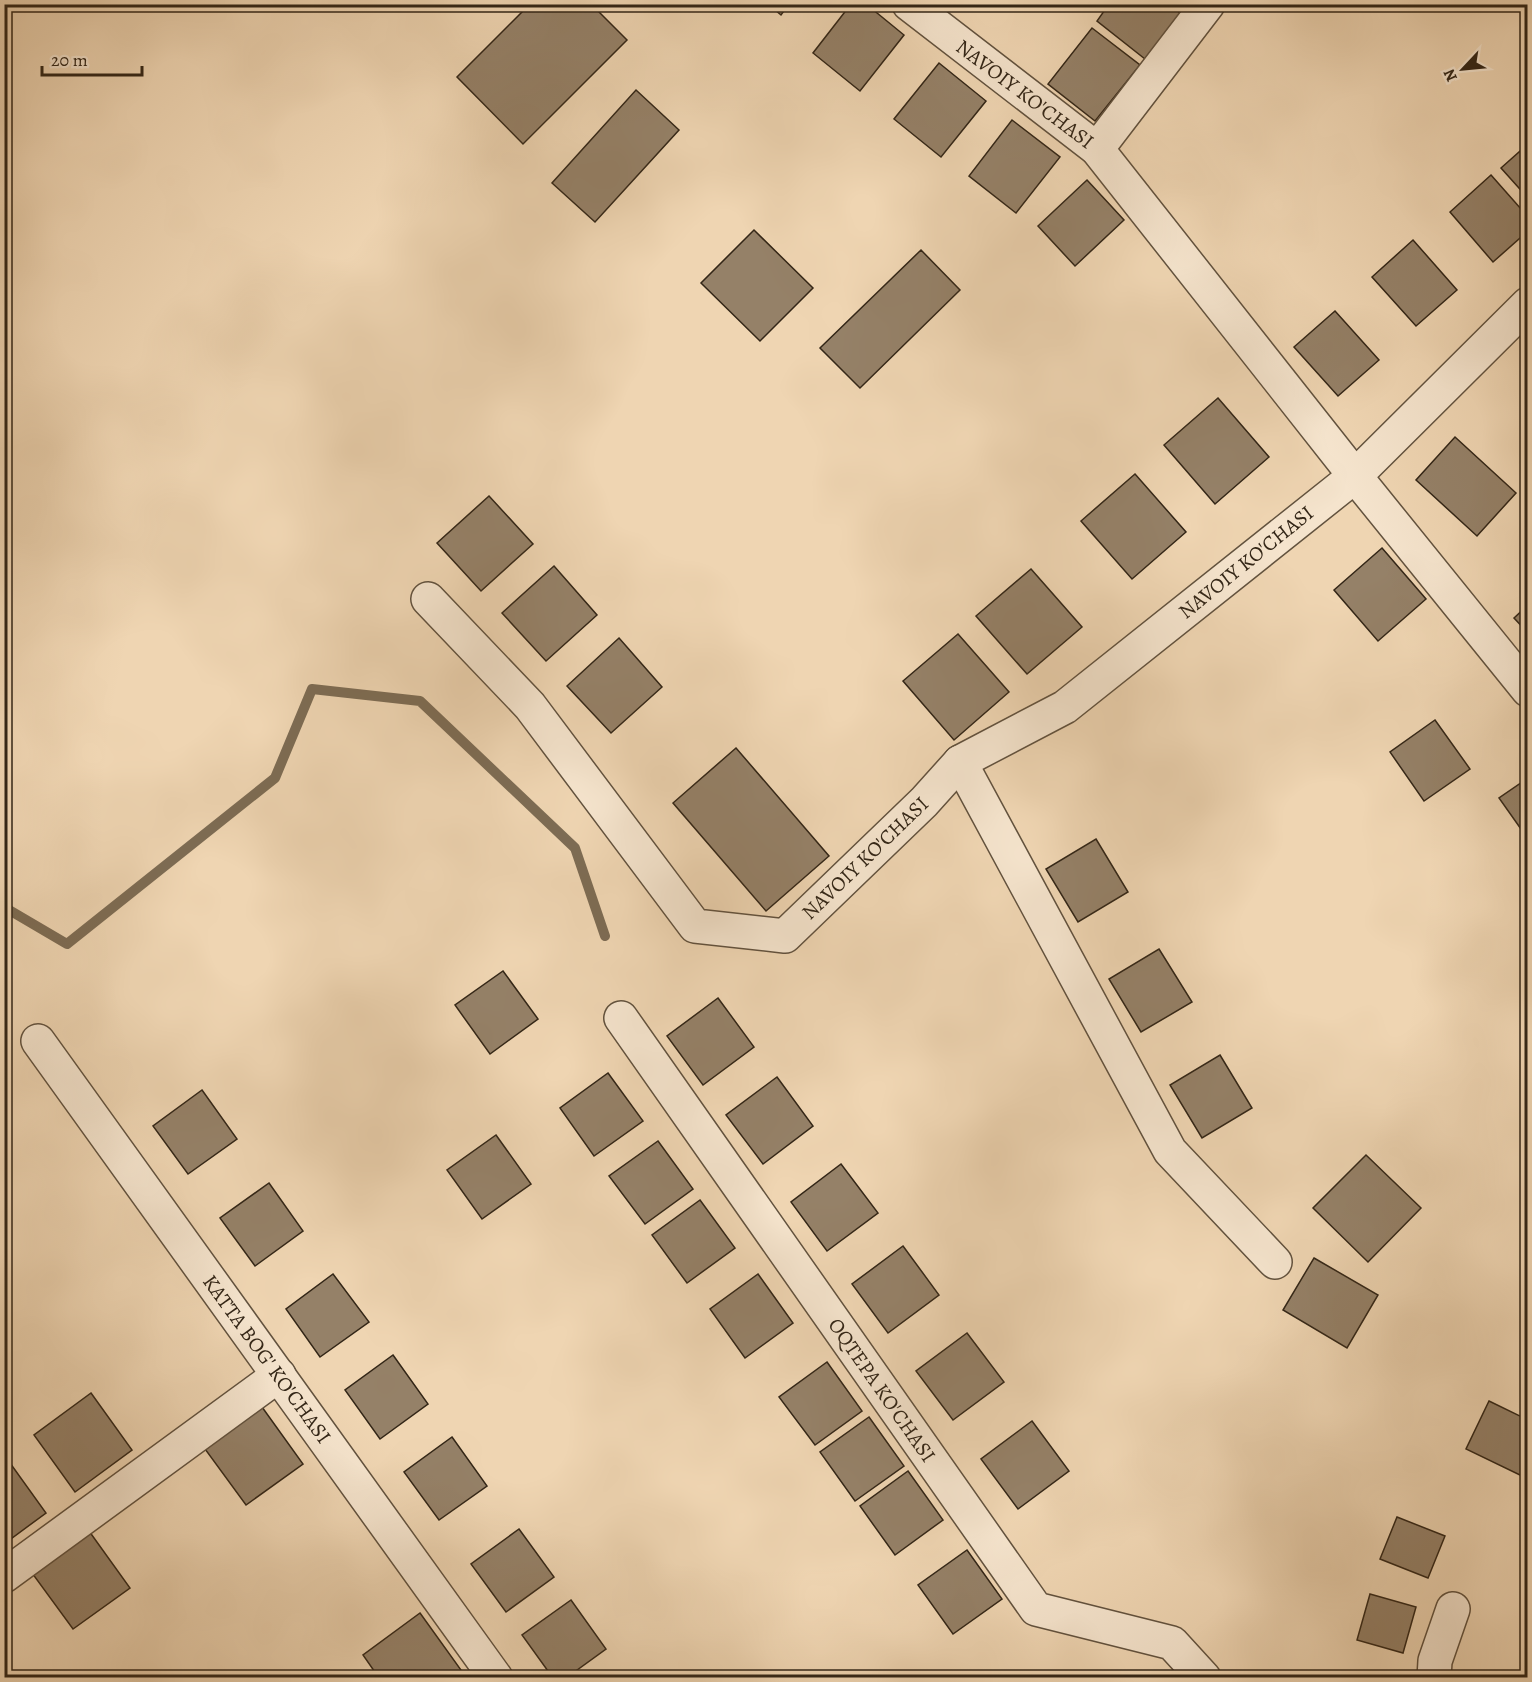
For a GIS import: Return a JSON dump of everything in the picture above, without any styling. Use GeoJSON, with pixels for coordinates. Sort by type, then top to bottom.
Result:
{"type":"FeatureCollection","features":[{"type":"Feature","properties":{"kind":"street","name":"NAVOIY KO'CHASI"},"geometry":{"type":"LineString","coordinates":[[909,4],[1097,149],[1527,690]]}},
{"type":"Feature","properties":{"kind":"street"},"geometry":{"type":"LineString","coordinates":[[1097,149],[1208,4]]}},
{"type":"Feature","properties":{"kind":"street"},"geometry":{"type":"LineString","coordinates":[[1355,476],[1527,304]]}},
{"type":"Feature","properties":{"kind":"street","name":"NAVOIY KO'CHASI"},"geometry":{"type":"LineString","coordinates":[[428,599],[530,706],[694,926],[785,936],[924,802],[960,762],[1065,707],[1355,476]]}},
{"type":"Feature","properties":{"kind":"street"},"geometry":{"type":"LineString","coordinates":[[960,762],[1170,1151],[1275,1263]]}},
{"type":"Feature","properties":{"kind":"street","name":"OQTEPA KO'CHASI"},"geometry":{"type":"LineString","coordinates":[[621,1018],[1036,1608],[1172,1643],[1204,1677]]}},
{"type":"Feature","properties":{"kind":"street","name":"KATTA BOG' KO'CHASI"},"geometry":{"type":"LineString","coordinates":[[38,1041],[493,1676]]}},
{"type":"Feature","properties":{"kind":"street"},"geometry":{"type":"LineString","coordinates":[[4,1576],[279,1375]]}},
{"type":"Feature","properties":{"kind":"street"},"geometry":{"type":"LineString","coordinates":[[1434,1677],[1435,1660],[1453,1609]]}},
{"type":"Feature","properties":{"kind":"building"},"geometry":{"type":"Polygon","coordinates":[[[530,4],[591,4],[627,40],[523,144],[457,77],[530,4]]]}},
{"type":"Feature","properties":{"kind":"building"},"geometry":{"type":"Polygon","coordinates":[[[768,4],[789,4],[781,15],[768,4]]]}},
{"type":"Feature","properties":{"kind":"building"},"geometry":{"type":"Polygon","coordinates":[[[851,4],[866,4],[904,35],[860,91],[813,53],[851,4]]]}},
{"type":"Feature","properties":{"kind":"building"},"geometry":{"type":"Polygon","coordinates":[[[1109,4],[1169,4],[1181,14],[1145,59],[1097,21],[1109,4]]]}},
{"type":"Feature","properties":{"kind":"building"},"geometry":{"type":"Polygon","coordinates":[[[1092,28],[1140,65],[1095,121],[1048,84],[1092,28]]]}},
{"type":"Feature","properties":{"kind":"building"},"geometry":{"type":"Polygon","coordinates":[[[939,63],[986,101],[941,157],[894,119],[939,63]]]}},
{"type":"Feature","properties":{"kind":"building"},"geometry":{"type":"Polygon","coordinates":[[[636,90],[679,130],[595,222],[552,183],[636,90]]]}},
{"type":"Feature","properties":{"kind":"building"},"geometry":{"type":"Polygon","coordinates":[[[1012,120],[1060,157],[1016,213],[969,176],[1012,120]]]}},
{"type":"Feature","properties":{"kind":"building"},"geometry":{"type":"Polygon","coordinates":[[[1528,144],[1528,198],[1501,168],[1528,144]]]}},
{"type":"Feature","properties":{"kind":"building"},"geometry":{"type":"Polygon","coordinates":[[[1491,175],[1528,217],[1528,231],[1493,262],[1450,212],[1491,175]]]}},
{"type":"Feature","properties":{"kind":"building"},"geometry":{"type":"Polygon","coordinates":[[[1087,180],[1124,220],[1075,266],[1038,226],[1087,180]]]}},
{"type":"Feature","properties":{"kind":"building"},"geometry":{"type":"Polygon","coordinates":[[[754,230],[813,288],[760,341],[701,283],[754,230]]]}},
{"type":"Feature","properties":{"kind":"building"},"geometry":{"type":"Polygon","coordinates":[[[1413,240],[1457,290],[1416,326],[1372,277],[1413,240]]]}},
{"type":"Feature","properties":{"kind":"building"},"geometry":{"type":"Polygon","coordinates":[[[921,250],[960,290],[860,388],[820,348],[921,250]]]}},
{"type":"Feature","properties":{"kind":"building"},"geometry":{"type":"Polygon","coordinates":[[[1335,311],[1379,360],[1338,396],[1294,347],[1335,311]]]}},
{"type":"Feature","properties":{"kind":"building"},"geometry":{"type":"Polygon","coordinates":[[[1218,398],[1269,457],[1215,504],[1164,445],[1218,398]]]}},
{"type":"Feature","properties":{"kind":"building"},"geometry":{"type":"Polygon","coordinates":[[[1455,437],[1516,493],[1477,536],[1416,480],[1455,437]]]}},
{"type":"Feature","properties":{"kind":"building"},"geometry":{"type":"Polygon","coordinates":[[[1135,474],[1186,532],[1132,579],[1081,521],[1135,474]]]}},
{"type":"Feature","properties":{"kind":"building"},"geometry":{"type":"Polygon","coordinates":[[[489,496],[533,544],[481,591],[437,543],[489,496]]]}},
{"type":"Feature","properties":{"kind":"building"},"geometry":{"type":"Polygon","coordinates":[[[1382,548],[1426,599],[1378,641],[1334,590],[1382,548]]]}},
{"type":"Feature","properties":{"kind":"building"},"geometry":{"type":"Polygon","coordinates":[[[554,566],[597,615],[546,661],[502,613],[554,566]]]}},
{"type":"Feature","properties":{"kind":"building"},"geometry":{"type":"Polygon","coordinates":[[[1031,569],[1082,627],[1027,674],[976,616],[1031,569]]]}},
{"type":"Feature","properties":{"kind":"building"},"geometry":{"type":"Polygon","coordinates":[[[1528,605],[1528,633],[1514,618],[1528,605]]]}},
{"type":"Feature","properties":{"kind":"building"},"geometry":{"type":"Polygon","coordinates":[[[958,634],[1009,692],[954,740],[903,681],[958,634]]]}},
{"type":"Feature","properties":{"kind":"building"},"geometry":{"type":"Polygon","coordinates":[[[619,638],[662,687],[611,733],[567,686],[619,638]]]}},
{"type":"Feature","properties":{"kind":"building"},"geometry":{"type":"Polygon","coordinates":[[[1435,720],[1470,769],[1424,801],[1390,752],[1435,720]]]}},
{"type":"Feature","properties":{"kind":"building"},"geometry":{"type":"Polygon","coordinates":[[[736,748],[829,856],[766,911],[673,803],[736,748]]]}},
{"type":"Feature","properties":{"kind":"building"},"geometry":{"type":"Polygon","coordinates":[[[1528,778],[1528,839],[1499,798],[1528,778]]]}},
{"type":"Feature","properties":{"kind":"building"},"geometry":{"type":"Polygon","coordinates":[[[1096,839],[1128,892],[1078,922],[1046,869],[1096,839]]]}},
{"type":"Feature","properties":{"kind":"building"},"geometry":{"type":"Polygon","coordinates":[[[1159,949],[1192,1002],[1141,1032],[1109,979],[1159,949]]]}},
{"type":"Feature","properties":{"kind":"building"},"geometry":{"type":"Polygon","coordinates":[[[503,971],[538,1019],[490,1054],[455,1005],[503,971]]]}},
{"type":"Feature","properties":{"kind":"building"},"geometry":{"type":"Polygon","coordinates":[[[718,998],[754,1047],[703,1085],[667,1036],[718,998]]]}},
{"type":"Feature","properties":{"kind":"building"},"geometry":{"type":"Polygon","coordinates":[[[1220,1055],[1252,1108],[1202,1138],[1170,1085],[1220,1055]]]}},
{"type":"Feature","properties":{"kind":"building"},"geometry":{"type":"Polygon","coordinates":[[[608,1073],[643,1121],[594,1156],[560,1108],[608,1073]]]}},
{"type":"Feature","properties":{"kind":"building"},"geometry":{"type":"Polygon","coordinates":[[[777,1077],[813,1126],[763,1164],[726,1115],[777,1077]]]}},
{"type":"Feature","properties":{"kind":"building"},"geometry":{"type":"Polygon","coordinates":[[[202,1090],[237,1139],[188,1174],[153,1126],[202,1090]]]}},
{"type":"Feature","properties":{"kind":"building"},"geometry":{"type":"Polygon","coordinates":[[[496,1135],[531,1184],[482,1219],[447,1170],[496,1135]]]}},
{"type":"Feature","properties":{"kind":"building"},"geometry":{"type":"Polygon","coordinates":[[[658,1141],[693,1189],[645,1224],[609,1176],[658,1141]]]}},
{"type":"Feature","properties":{"kind":"building"},"geometry":{"type":"Polygon","coordinates":[[[1366,1155],[1421,1208],[1368,1262],[1313,1208],[1366,1155]]]}},
{"type":"Feature","properties":{"kind":"building"},"geometry":{"type":"Polygon","coordinates":[[[841,1164],[878,1213],[827,1251],[791,1202],[841,1164]]]}},
{"type":"Feature","properties":{"kind":"building"},"geometry":{"type":"Polygon","coordinates":[[[269,1183],[303,1231],[255,1266],[220,1218],[269,1183]]]}},
{"type":"Feature","properties":{"kind":"building"},"geometry":{"type":"Polygon","coordinates":[[[700,1200],[735,1248],[687,1283],[652,1235],[700,1200]]]}},
{"type":"Feature","properties":{"kind":"building"},"geometry":{"type":"Polygon","coordinates":[[[903,1246],[939,1295],[888,1333],[852,1284],[903,1246]]]}},
{"type":"Feature","properties":{"kind":"building"},"geometry":{"type":"Polygon","coordinates":[[[1314,1258],[1378,1295],[1347,1348],[1283,1310],[1314,1258]]]}},
{"type":"Feature","properties":{"kind":"building"},"geometry":{"type":"Polygon","coordinates":[[[333,1274],[369,1322],[320,1357],[286,1309],[333,1274]]]}},
{"type":"Feature","properties":{"kind":"building"},"geometry":{"type":"Polygon","coordinates":[[[758,1274],[793,1323],[745,1358],[710,1309],[758,1274]]]}},
{"type":"Feature","properties":{"kind":"building"},"geometry":{"type":"Polygon","coordinates":[[[967,1333],[1004,1382],[953,1420],[916,1371],[967,1333]]]}},
{"type":"Feature","properties":{"kind":"building"},"geometry":{"type":"Polygon","coordinates":[[[393,1355],[428,1404],[380,1439],[345,1390],[393,1355]]]}},
{"type":"Feature","properties":{"kind":"building"},"geometry":{"type":"Polygon","coordinates":[[[827,1362],[862,1411],[815,1445],[779,1397],[827,1362]]]}},
{"type":"Feature","properties":{"kind":"building"},"geometry":{"type":"Polygon","coordinates":[[[91,1393],[132,1450],[75,1492],[34,1435],[91,1393]]]}},
{"type":"Feature","properties":{"kind":"building"},"geometry":{"type":"Polygon","coordinates":[[[1489,1401],[1528,1420],[1528,1465],[1522,1476],[1466,1449],[1489,1401]]]}},
{"type":"Feature","properties":{"kind":"building"},"geometry":{"type":"Polygon","coordinates":[[[262,1407],[303,1464],[246,1505],[205,1449],[262,1407]]]}},
{"type":"Feature","properties":{"kind":"building"},"geometry":{"type":"Polygon","coordinates":[[[869,1417],[904,1466],[855,1501],[820,1452],[869,1417]]]}},
{"type":"Feature","properties":{"kind":"building"},"geometry":{"type":"Polygon","coordinates":[[[1032,1421],[1069,1471],[1018,1509],[981,1459],[1032,1421]]]}},
{"type":"Feature","properties":{"kind":"building"},"geometry":{"type":"Polygon","coordinates":[[[452,1437],[487,1486],[439,1520],[404,1472],[452,1437]]]}},
{"type":"Feature","properties":{"kind":"building"},"geometry":{"type":"Polygon","coordinates":[[[4,1457],[46,1513],[4,1544],[4,1457]]]}},
{"type":"Feature","properties":{"kind":"building"},"geometry":{"type":"Polygon","coordinates":[[[908,1471],[943,1520],[895,1555],[860,1506],[908,1471]]]}},
{"type":"Feature","properties":{"kind":"building"},"geometry":{"type":"Polygon","coordinates":[[[1397,1517],[1445,1536],[1428,1578],[1380,1559],[1397,1517]]]}},
{"type":"Feature","properties":{"kind":"building"},"geometry":{"type":"Polygon","coordinates":[[[519,1529],[554,1577],[506,1612],[471,1564],[519,1529]]]}},
{"type":"Feature","properties":{"kind":"building"},"geometry":{"type":"Polygon","coordinates":[[[89,1531],[130,1588],[73,1629],[32,1573],[89,1531]]]}},
{"type":"Feature","properties":{"kind":"building"},"geometry":{"type":"Polygon","coordinates":[[[967,1550],[1002,1599],[953,1634],[918,1585],[967,1550]]]}},
{"type":"Feature","properties":{"kind":"building"},"geometry":{"type":"Polygon","coordinates":[[[1370,1594],[1416,1607],[1403,1653],[1357,1640],[1370,1594]]]}},
{"type":"Feature","properties":{"kind":"building"},"geometry":{"type":"Polygon","coordinates":[[[571,1600],[606,1649],[566,1678],[553,1678],[522,1635],[571,1600]]]}},
{"type":"Feature","properties":{"kind":"building"},"geometry":{"type":"Polygon","coordinates":[[[420,1613],[461,1670],[451,1678],[379,1678],[363,1655],[420,1613]]]}},
{"type":"Feature","properties":{"kind":"waterway"},"geometry":{"type":"LineString","coordinates":[[4,907],[67,944],[275,778],[312,689],[420,701],[575,848],[605,936]]}}]}
